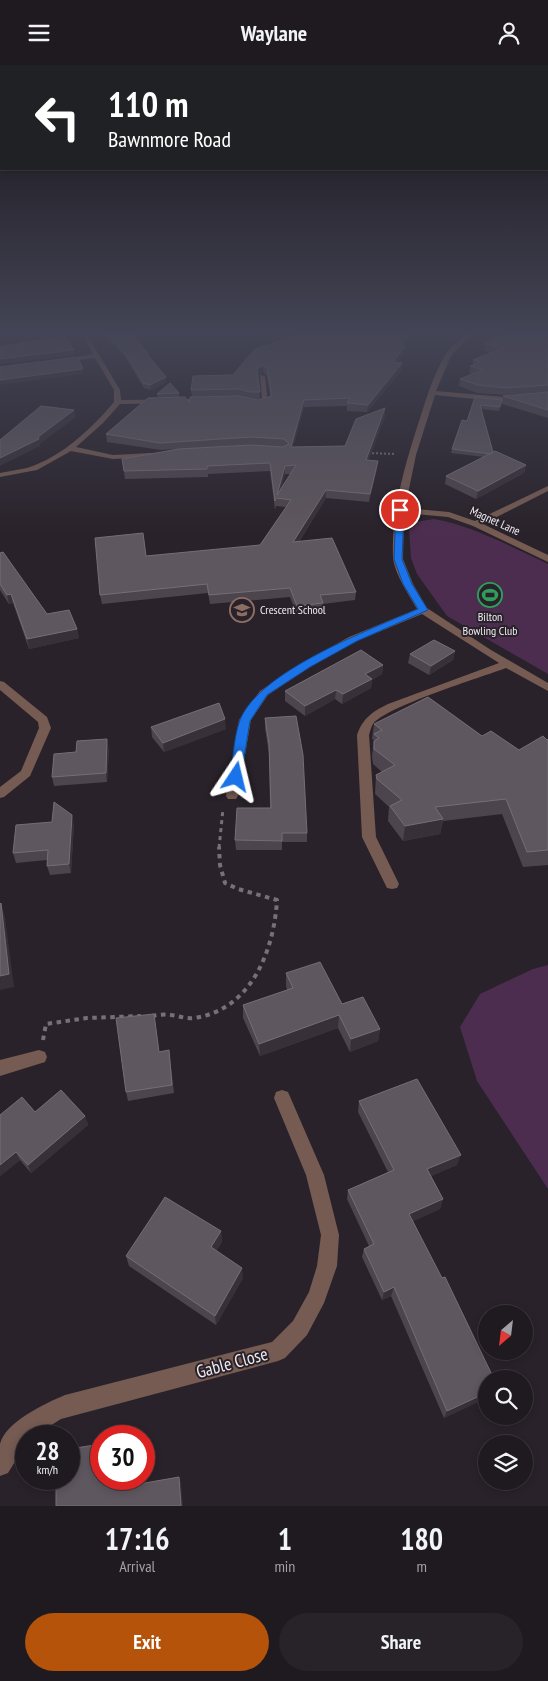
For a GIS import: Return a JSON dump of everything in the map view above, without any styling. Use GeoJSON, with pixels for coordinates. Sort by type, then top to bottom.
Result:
{"type":"FeatureCollection","features":[{"type":"Feature","properties":{"kind":"street"},"geometry":{"type":"LineString","coordinates":[[248,403],[266,403],[266,400]]}},
{"type":"Feature","properties":{"kind":"street"},"geometry":{"type":"LineString","coordinates":[[430,400],[412,455],[400,510],[398,559],[408,584],[423,610],[548,688]]}},
{"type":"Feature","properties":{"kind":"street"},"geometry":{"type":"LineString","coordinates":[[0,475],[32,469],[69,448],[101,423],[118,402],[215,401]]}},
{"type":"Feature","properties":{"kind":"street"},"geometry":{"type":"LineString","coordinates":[[69,448],[112,457],[164,455]]}},
{"type":"Feature","properties":{"kind":"street"},"geometry":{"type":"LineString","coordinates":[[476,524],[548,488]]}},
{"type":"Feature","properties":{"kind":"street","name":"Magnet Lane"},"geometry":{"type":"LineString","coordinates":[[400,510],[449,515],[476,524],[548,559]]}},
{"type":"Feature","properties":{"kind":"street"},"geometry":{"type":"LineString","coordinates":[[232,796],[245,720],[264,693],[306,665],[353,639],[423,610]]}},
{"type":"Feature","properties":{"kind":"street"},"geometry":{"type":"LineString","coordinates":[[392,884],[369,837],[363,735],[369,720],[379,712],[408,700],[507,664]]}},
{"type":"Feature","properties":{"kind":"street"},"geometry":{"type":"LineString","coordinates":[[0,684],[45,723],[45,728],[26,773],[0,795]]}},
{"type":"Feature","properties":{"kind":"street"},"geometry":{"type":"LineString","coordinates":[[0,1068],[40,1057]]}},
{"type":"Feature","properties":{"kind":"street","name":"Gable Close"},"geometry":{"type":"LineString","coordinates":[[0,1465],[22,1431],[42,1415],[65,1406],[278,1351],[300,1328],[317,1296],[327,1266],[330,1235],[315,1175],[282,1098]]}},
{"type":"Feature","properties":{"kind":"path"},"geometry":{"type":"LineString","coordinates":[[363,452],[412,455]]}},
{"type":"Feature","properties":{"kind":"path"},"geometry":{"type":"LineString","coordinates":[[40,1057],[46,1024],[129,1016],[171,1015],[191,1019],[211,1015],[227,1006],[252,983],[274,937],[277,900],[238,889],[225,883],[220,870],[221,821],[224,808],[232,796]]}},
{"type":"Feature","properties":{"kind":"shaded area","name":"Bilton Bowling Club"},"geometry":{"type":"Polygon","coordinates":[[[434,519],[478,532],[548,564],[548,674],[447,616],[417,574],[411,558],[409,529],[415,522],[434,519]]]}},
{"type":"Feature","properties":{"kind":"shaded area"},"geometry":{"type":"Polygon","coordinates":[[[548,965],[548,1189],[477,1081],[460,1027],[480,994],[533,969],[548,965]]]}},
{"type":"Feature","properties":{"kind":"building"},"geometry":{"type":"Polygon","coordinates":[[[145,400],[188,400],[190,403],[190,400],[304,400],[291,447],[345,446],[356,419],[385,408],[366,460],[378,461],[370,494],[326,490],[293,542],[332,538],[356,592],[320,595],[323,603],[297,606],[290,588],[209,595],[207,584],[100,595],[95,538],[143,533],[146,556],[260,545],[291,500],[276,498],[275,501],[270,463],[207,466],[207,469],[124,471],[122,459],[179,449],[251,445],[283,447],[289,444],[284,439],[251,437],[160,443],[106,434],[145,400]],[[296,465],[285,466],[277,495],[296,465]]]}},
{"type":"Feature","properties":{"kind":"building"},"geometry":{"type":"Polygon","coordinates":[[[349,400],[372,400],[368,405],[347,403],[349,400]]]}},
{"type":"Feature","properties":{"kind":"building"},"geometry":{"type":"Polygon","coordinates":[[[474,400],[502,400],[500,407],[480,405],[493,452],[491,454],[452,449],[462,420],[467,421],[474,400]]]}},
{"type":"Feature","properties":{"kind":"building"},"geometry":{"type":"Polygon","coordinates":[[[517,400],[548,400],[548,410],[517,400]]]}},
{"type":"Feature","properties":{"kind":"building"},"geometry":{"type":"Polygon","coordinates":[[[41,406],[74,410],[38,437],[39,439],[0,458],[0,440],[41,406]]]}},
{"type":"Feature","properties":{"kind":"building"},"geometry":{"type":"Polygon","coordinates":[[[495,451],[526,465],[478,491],[446,476],[495,451]]]}},
{"type":"Feature","properties":{"kind":"building"},"geometry":{"type":"Polygon","coordinates":[[[3,552],[47,614],[69,610],[77,629],[27,639],[11,594],[7,595],[0,584],[0,553],[3,552]]]}},
{"type":"Feature","properties":{"kind":"building"},"geometry":{"type":"Polygon","coordinates":[[[434,640],[455,651],[431,666],[410,654],[434,640]]]}},
{"type":"Feature","properties":{"kind":"building"},"geometry":{"type":"Polygon","coordinates":[[[361,650],[383,665],[365,674],[372,679],[343,694],[336,690],[305,706],[285,691],[361,650]]]}},
{"type":"Feature","properties":{"kind":"building"},"geometry":{"type":"Polygon","coordinates":[[[428,697],[482,736],[491,731],[519,750],[543,736],[548,739],[548,850],[527,852],[506,799],[435,807],[443,819],[405,826],[390,806],[402,800],[377,779],[376,775],[395,765],[374,749],[374,741],[379,738],[374,734],[382,730],[374,724],[428,697]]]}},
{"type":"Feature","properties":{"kind":"building"},"geometry":{"type":"Polygon","coordinates":[[[219,703],[225,719],[163,743],[151,727],[219,703]]]}},
{"type":"Feature","properties":{"kind":"building"},"geometry":{"type":"Polygon","coordinates":[[[296,716],[303,755],[307,833],[282,833],[282,841],[235,840],[237,808],[271,808],[269,744],[265,718],[296,716]]]}},
{"type":"Feature","properties":{"kind":"building"},"geometry":{"type":"Polygon","coordinates":[[[107,739],[106,773],[52,777],[54,754],[76,752],[77,741],[107,739]]]}},
{"type":"Feature","properties":{"kind":"building"},"geometry":{"type":"Polygon","coordinates":[[[54,802],[72,815],[69,864],[47,866],[48,850],[13,853],[16,825],[52,822],[54,802]]]}},
{"type":"Feature","properties":{"kind":"building"},"geometry":{"type":"Polygon","coordinates":[[[0,904],[9,974],[0,976],[0,904]]]}},
{"type":"Feature","properties":{"kind":"building"},"geometry":{"type":"Polygon","coordinates":[[[320,962],[342,1004],[363,997],[380,1029],[351,1039],[339,1015],[259,1044],[243,1005],[293,988],[286,973],[320,962]]]}},
{"type":"Feature","properties":{"kind":"building"},"geometry":{"type":"Polygon","coordinates":[[[154,1014],[159,1052],[169,1050],[172,1085],[126,1092],[116,1018],[154,1014]]]}},
{"type":"Feature","properties":{"kind":"building"},"geometry":{"type":"Polygon","coordinates":[[[417,1079],[461,1155],[427,1169],[443,1199],[409,1214],[442,1278],[445,1277],[478,1346],[478,1360],[485,1360],[490,1370],[478,1370],[478,1397],[447,1411],[394,1287],[384,1292],[364,1249],[374,1244],[348,1190],[394,1170],[359,1101],[417,1079]]]}},
{"type":"Feature","properties":{"kind":"building"},"geometry":{"type":"Polygon","coordinates":[[[61,1090],[85,1116],[28,1165],[16,1152],[0,1165],[0,1115],[22,1097],[35,1112],[61,1090]]]}},
{"type":"Feature","properties":{"kind":"building"},"geometry":{"type":"Polygon","coordinates":[[[165,1197],[221,1231],[211,1247],[242,1268],[215,1316],[126,1256],[165,1197]]]}},
{"type":"Feature","properties":{"kind":"building"},"geometry":{"type":"Polygon","coordinates":[[[90,1446],[90,1490],[155,1490],[155,1481],[179,1477],[181,1506],[56,1506],[56,1490],[80,1490],[80,1447],[90,1446]]]}},
{"type":"Feature","properties":{"kind":"place","name":"Bilton Bowling Club"},"geometry":{"type":"Point","coordinates":[490,595]}},
{"type":"Feature","properties":{"kind":"place","name":"Crescent School"},"geometry":{"type":"Point","coordinates":[242,610]}},
{"type":"Feature","properties":{"kind":"route"},"geometry":{"type":"LineString","coordinates":[[236,777],[245,720],[264,693],[306,665],[353,639],[423,610],[408,584],[398,559],[400,510]]}}]}
